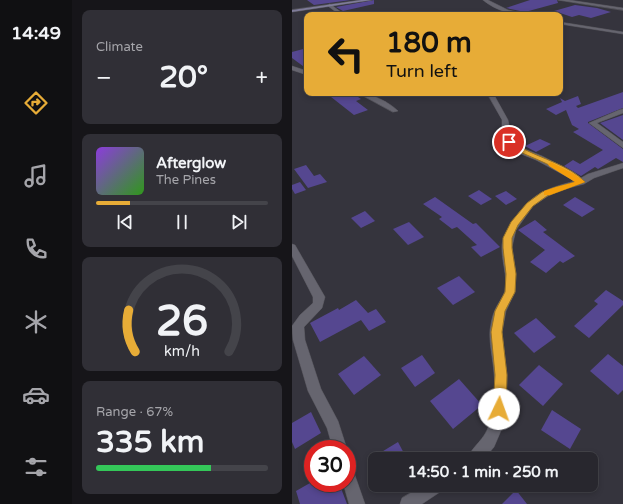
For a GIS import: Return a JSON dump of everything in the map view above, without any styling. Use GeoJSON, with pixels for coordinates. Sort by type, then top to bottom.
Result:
{"type":"FeatureCollection","features":[{"type":"Feature","properties":{"kind":"main road"},"geometry":{"type":"LineString","coordinates":[[292,11],[370,0]]}},
{"type":"Feature","properties":{"kind":"street"},"geometry":{"type":"LineString","coordinates":[[485,0],[495,7],[512,12]]}},
{"type":"Feature","properties":{"kind":"street"},"geometry":{"type":"LineString","coordinates":[[560,0],[623,9]]}},
{"type":"Feature","properties":{"kind":"street"},"geometry":{"type":"LineString","coordinates":[[329,5],[339,12]]}},
{"type":"Feature","properties":{"kind":"street"},"geometry":{"type":"LineString","coordinates":[[563,24],[623,33]]}},
{"type":"Feature","properties":{"kind":"street"},"geometry":{"type":"LineString","coordinates":[[292,68],[304,72]]}},
{"type":"Feature","properties":{"kind":"street"},"geometry":{"type":"LineString","coordinates":[[367,96],[395,111]]}},
{"type":"Feature","properties":{"kind":"street"},"geometry":{"type":"LineString","coordinates":[[492,96],[505,120],[509,142],[519,150],[539,158],[572,175],[581,182]]}},
{"type":"Feature","properties":{"kind":"street"},"geometry":{"type":"LineString","coordinates":[[621,111],[592,123],[623,146]]}},
{"type":"Feature","properties":{"kind":"street"},"geometry":{"type":"LineString","coordinates":[[480,452],[489,442],[496,426],[499,409],[501,375],[496,332],[500,311],[510,292],[511,274],[507,248],[508,238],[514,224],[530,204],[545,194],[558,188],[581,182],[591,176],[623,165]]}},
{"type":"Feature","properties":{"kind":"street"},"geometry":{"type":"LineString","coordinates":[[292,247],[319,297],[318,305],[298,326],[299,340],[315,391],[333,426],[337,440]]}},
{"type":"Feature","properties":{"kind":"street"},"geometry":{"type":"LineString","coordinates":[[353,492],[357,504]]}},
{"type":"Feature","properties":{"kind":"street"},"geometry":{"type":"LineString","coordinates":[[408,504],[427,492]]}},
{"type":"Feature","properties":{"kind":"building"},"geometry":{"type":"Polygon","coordinates":[[[307,0],[351,0],[314,5],[307,0]]]}},
{"type":"Feature","properties":{"kind":"building"},"geometry":{"type":"Polygon","coordinates":[[[374,0],[374,4],[343,11],[336,7],[374,0]]]}},
{"type":"Feature","properties":{"kind":"building"},"geometry":{"type":"Polygon","coordinates":[[[530,0],[557,0],[558,3],[525,12],[506,8],[530,0]]]}},
{"type":"Feature","properties":{"kind":"building"},"geometry":{"type":"Polygon","coordinates":[[[575,5],[597,8],[611,12],[591,18],[579,15],[572,17],[563,14],[563,12],[554,11],[575,5]]]}},
{"type":"Feature","properties":{"kind":"building"},"geometry":{"type":"Polygon","coordinates":[[[304,49],[304,67],[292,58],[292,52],[304,49]]]}},
{"type":"Feature","properties":{"kind":"building"},"geometry":{"type":"Polygon","coordinates":[[[623,92],[623,108],[588,123],[623,149],[623,162],[616,158],[598,169],[595,167],[581,176],[564,166],[573,160],[580,164],[603,150],[573,132],[579,129],[572,125],[566,110],[556,115],[546,109],[562,102],[560,98],[565,101],[578,96],[581,104],[576,106],[578,108],[623,92]]]}},
{"type":"Feature","properties":{"kind":"building"},"geometry":{"type":"Polygon","coordinates":[[[330,96],[356,96],[361,99],[356,101],[368,110],[354,115],[330,96]]]}},
{"type":"Feature","properties":{"kind":"building"},"geometry":{"type":"Polygon","coordinates":[[[623,115],[623,140],[600,123],[623,115]]]}},
{"type":"Feature","properties":{"kind":"building"},"geometry":{"type":"Polygon","coordinates":[[[540,139],[551,144],[536,152],[525,146],[540,139]]]}},
{"type":"Feature","properties":{"kind":"building"},"geometry":{"type":"Polygon","coordinates":[[[306,165],[314,176],[320,174],[327,182],[308,188],[294,169],[306,165]]]}},
{"type":"Feature","properties":{"kind":"building"},"geometry":{"type":"Polygon","coordinates":[[[300,182],[306,190],[295,194],[292,189],[292,185],[300,182]]]}},
{"type":"Feature","properties":{"kind":"building"},"geometry":{"type":"Polygon","coordinates":[[[479,190],[492,199],[481,205],[468,196],[479,190]]]}},
{"type":"Feature","properties":{"kind":"building"},"geometry":{"type":"Polygon","coordinates":[[[506,191],[517,199],[506,205],[495,196],[506,191]]]}},
{"type":"Feature","properties":{"kind":"building"},"geometry":{"type":"Polygon","coordinates":[[[435,197],[473,224],[476,223],[500,247],[481,257],[471,247],[477,245],[457,227],[452,229],[439,219],[442,217],[423,204],[435,197]]]}},
{"type":"Feature","properties":{"kind":"building"},"geometry":{"type":"Polygon","coordinates":[[[575,197],[595,209],[582,217],[563,205],[575,197]]]}},
{"type":"Feature","properties":{"kind":"building"},"geometry":{"type":"Polygon","coordinates":[[[365,211],[375,221],[361,228],[351,218],[365,211]]]}},
{"type":"Feature","properties":{"kind":"building"},"geometry":{"type":"Polygon","coordinates":[[[535,220],[547,230],[543,232],[575,256],[563,263],[560,261],[546,273],[530,262],[545,250],[518,230],[535,220]]]}},
{"type":"Feature","properties":{"kind":"building"},"geometry":{"type":"Polygon","coordinates":[[[409,222],[424,237],[408,245],[393,229],[409,222]]]}},
{"type":"Feature","properties":{"kind":"building"},"geometry":{"type":"Polygon","coordinates":[[[459,276],[475,292],[453,305],[437,288],[459,276]]]}},
{"type":"Feature","properties":{"kind":"building"},"geometry":{"type":"Polygon","coordinates":[[[606,290],[623,301],[623,305],[589,338],[574,326],[598,304],[594,301],[606,290]]]}},
{"type":"Feature","properties":{"kind":"building"},"geometry":{"type":"Polygon","coordinates":[[[356,300],[368,313],[376,309],[386,322],[369,331],[361,320],[320,342],[310,323],[338,308],[339,310],[356,300]]]}},
{"type":"Feature","properties":{"kind":"building"},"geometry":{"type":"Polygon","coordinates":[[[536,318],[556,337],[534,353],[514,333],[536,318]]]}},
{"type":"Feature","properties":{"kind":"building"},"geometry":{"type":"Polygon","coordinates":[[[608,354],[623,366],[623,390],[618,395],[590,371],[608,354]]]}},
{"type":"Feature","properties":{"kind":"building"},"geometry":{"type":"Polygon","coordinates":[[[422,355],[435,373],[415,387],[401,368],[422,355]]]}},
{"type":"Feature","properties":{"kind":"building"},"geometry":{"type":"Polygon","coordinates":[[[364,356],[381,375],[354,395],[338,374],[364,356]]]}},
{"type":"Feature","properties":{"kind":"building"},"geometry":{"type":"Polygon","coordinates":[[[539,365],[563,384],[543,406],[519,385],[539,365]]]}},
{"type":"Feature","properties":{"kind":"building"},"geometry":{"type":"Polygon","coordinates":[[[459,379],[482,405],[453,429],[430,401],[459,379]]]}},
{"type":"Feature","properties":{"kind":"building"},"geometry":{"type":"Polygon","coordinates":[[[552,410],[581,429],[570,449],[541,430],[552,410]]]}},
{"type":"Feature","properties":{"kind":"building"},"geometry":{"type":"Polygon","coordinates":[[[311,412],[321,433],[310,440],[304,440],[304,443],[295,449],[292,442],[292,423],[311,412]]]}},
{"type":"Feature","properties":{"kind":"building"},"geometry":{"type":"Polygon","coordinates":[[[398,442],[403,452],[382,452],[398,442]]]}},
{"type":"Feature","properties":{"kind":"building"},"geometry":{"type":"Polygon","coordinates":[[[304,486],[304,492],[342,492],[347,504],[300,504],[296,491],[304,486]]]}},
{"type":"Feature","properties":{"kind":"building"},"geometry":{"type":"Polygon","coordinates":[[[514,492],[518,492],[527,504],[502,504],[514,492]]]}},
{"type":"Feature","properties":{"kind":"slow traffic"},"geometry":{"type":"LineString","coordinates":[[547,193],[558,188],[581,182],[572,175],[551,164]]}},
{"type":"Feature","properties":{"kind":"route"},"geometry":{"type":"LineString","coordinates":[[499,409],[501,375],[496,332],[500,311],[510,292],[511,274],[507,248],[508,238],[514,224],[530,204],[545,194],[558,188],[581,182],[572,175],[539,158],[519,150],[509,142]]}}]}
